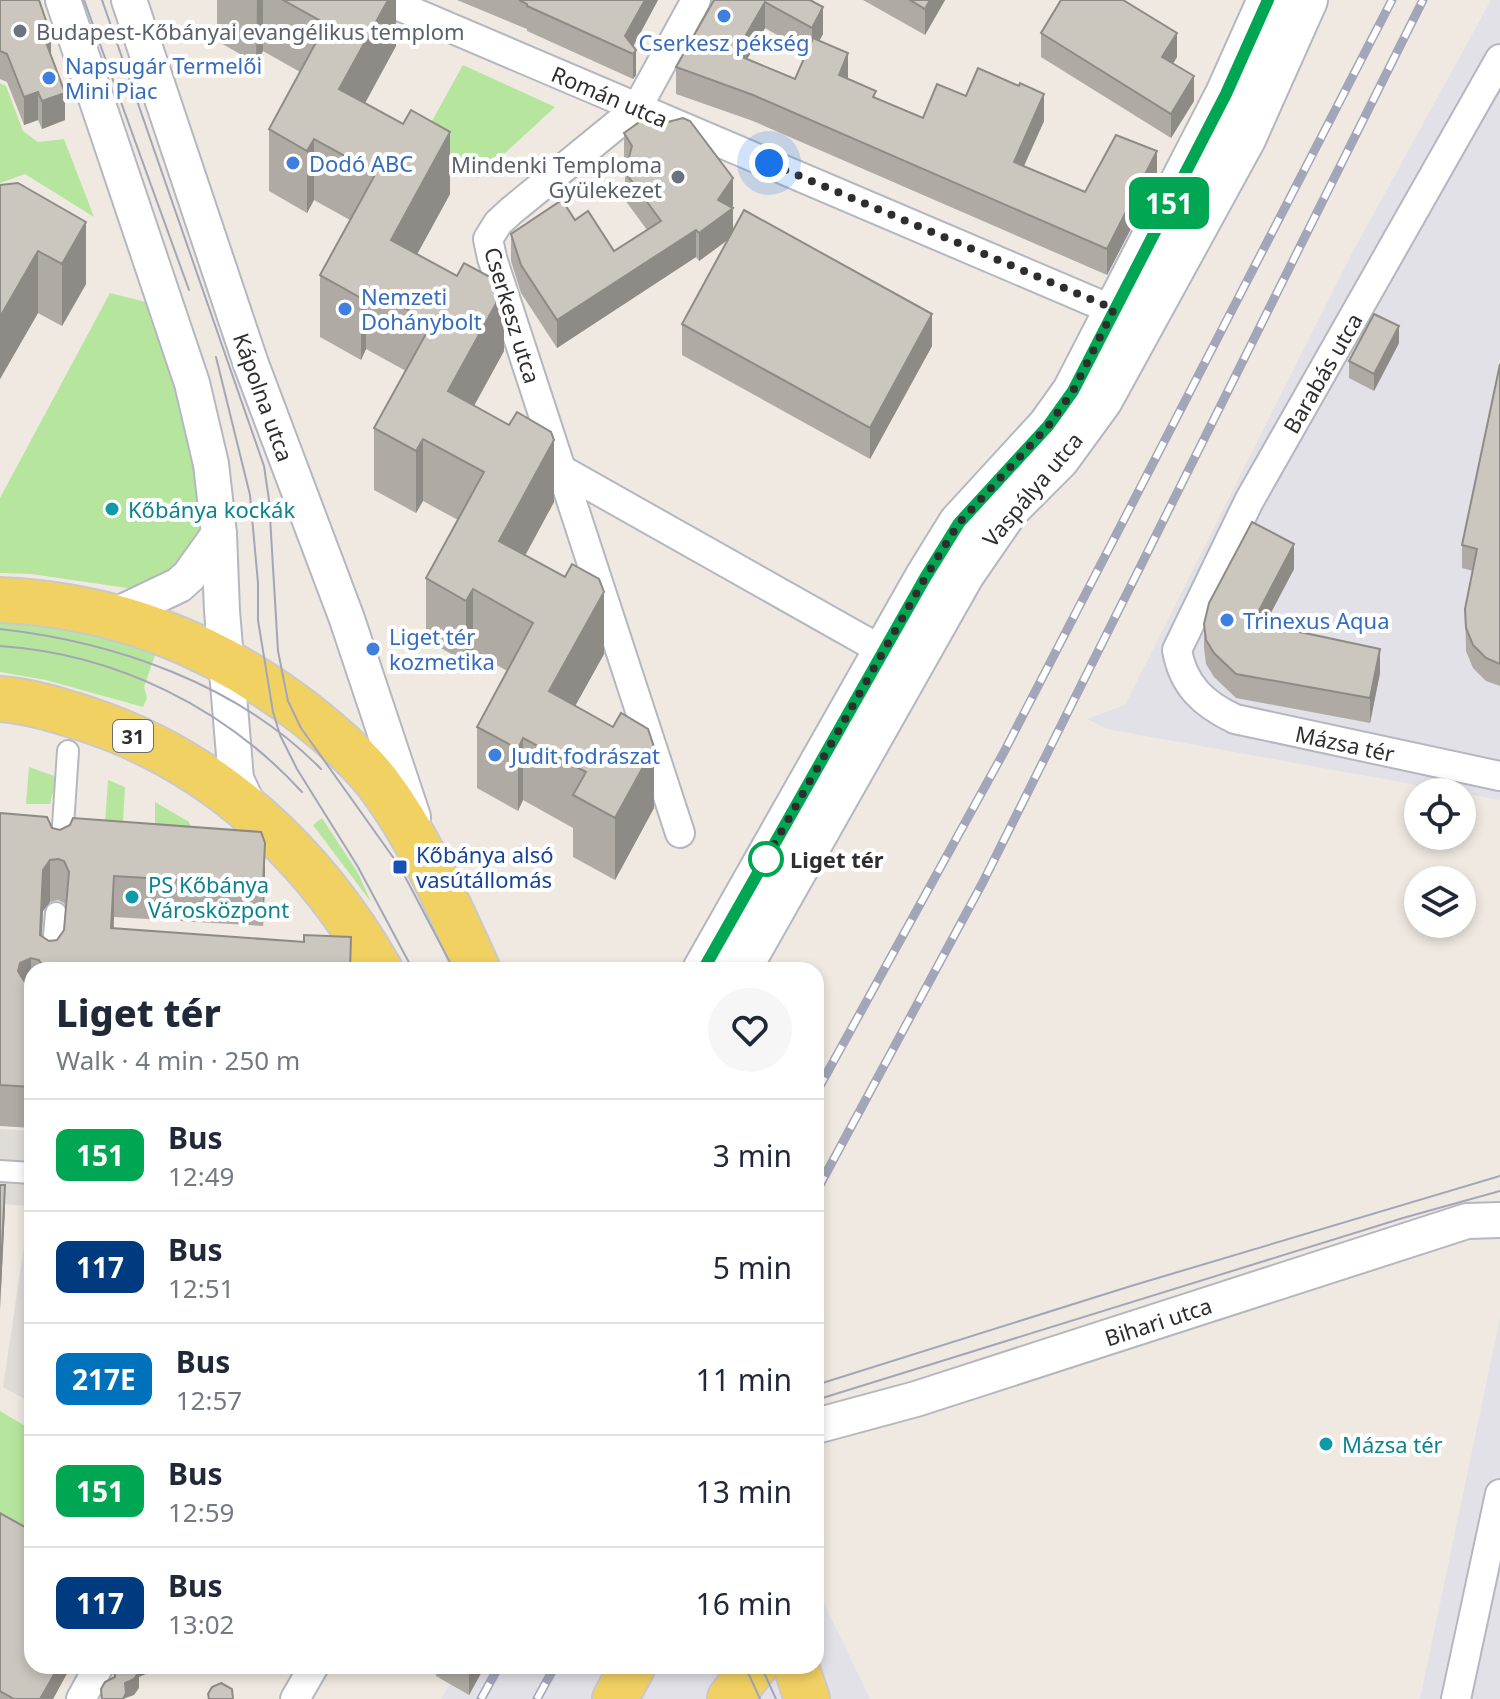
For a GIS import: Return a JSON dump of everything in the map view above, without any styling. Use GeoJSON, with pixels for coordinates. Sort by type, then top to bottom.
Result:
{"type":"FeatureCollection","features":[{"type":"Feature","properties":{"kind":"main road","name":"Vaspálya utca"},"geometry":{"type":"LineString","coordinates":[[708,962],[847,748],[1008,510],[1059,459],[1102,400],[1129,317],[1268,0]]}},
{"type":"Feature","properties":{"kind":"main road","name":"Vaspálya utca"},"geometry":{"type":"LineString","coordinates":[[744,962],[847,748],[883,651],[959,523],[1048,426],[1129,317],[1245,139],[1307,0]]}},
{"type":"Feature","properties":{"kind":"main road"},"geometry":{"type":"LineString","coordinates":[[0,600],[49,603],[114,616],[183,639],[225,660],[334,736],[356,758],[402,817],[427,860]]}},
{"type":"Feature","properties":{"kind":"main road","name":"31"},"geometry":{"type":"LineString","coordinates":[[0,699],[63,711],[144,741],[199,772],[250,809],[283,841],[328,892],[375,962]]}},
{"type":"Feature","properties":{"kind":"main road","name":"Kápolna utca"},"geometry":{"type":"LineString","coordinates":[[427,860],[474,962]]}},
{"type":"Feature","properties":{"kind":"main road"},"geometry":{"type":"LineString","coordinates":[[615,1699],[629,1674]]}},
{"type":"Feature","properties":{"kind":"main road"},"geometry":{"type":"LineString","coordinates":[[718,1674],[730,1699]]}},
{"type":"Feature","properties":{"kind":"main road"},"geometry":{"type":"LineString","coordinates":[[730,1699],[749,1674]]}},
{"type":"Feature","properties":{"kind":"main road"},"geometry":{"type":"LineString","coordinates":[[799,1674],[807,1699]]}},
{"type":"Feature","properties":{"kind":"main road"},"geometry":{"type":"LineString","coordinates":[[730,1699],[745,1699]]}},
{"type":"Feature","properties":{"kind":"street"},"geometry":{"type":"LineString","coordinates":[[63,0],[192,383],[211,464],[219,534],[225,660],[236,779],[250,809]]}},
{"type":"Feature","properties":{"kind":"street","name":"Kápolna utca"},"geometry":{"type":"LineString","coordinates":[[129,0],[251,364],[347,619],[427,860]]}},
{"type":"Feature","properties":{"kind":"street","name":"Román utca"},"geometry":{"type":"LineString","coordinates":[[385,0],[1129,317]]}},
{"type":"Feature","properties":{"kind":"street","name":"Cserkesz utca"},"geometry":{"type":"LineString","coordinates":[[680,833],[488,239],[498,223],[511,211],[637,108],[696,0]]}},
{"type":"Feature","properties":{"kind":"street","name":"Barabás utca"},"geometry":{"type":"LineString","coordinates":[[1198,693],[1181,672],[1177,650],[1249,501],[1500,59]]}},
{"type":"Feature","properties":{"kind":"street"},"geometry":{"type":"LineString","coordinates":[[562,470],[883,651]]}},
{"type":"Feature","properties":{"kind":"street"},"geometry":{"type":"LineString","coordinates":[[114,616],[179,585],[219,534]]}},
{"type":"Feature","properties":{"kind":"street","name":"Mázsa tér"},"geometry":{"type":"LineString","coordinates":[[1198,693],[1214,709],[1235,719],[1500,776]]}},
{"type":"Feature","properties":{"kind":"street"},"geometry":{"type":"LineString","coordinates":[[60,859],[68,751]]}},
{"type":"Feature","properties":{"kind":"street"},"geometry":{"type":"LineString","coordinates":[[52,962],[56,913]]}},
{"type":"Feature","properties":{"kind":"street"},"geometry":{"type":"LineString","coordinates":[[0,1171],[24,1172]]}},
{"type":"Feature","properties":{"kind":"street","name":"Bihari utca"},"geometry":{"type":"LineString","coordinates":[[824,1424],[929,1395],[1467,1221],[1500,1220]]}},
{"type":"Feature","properties":{"kind":"street"},"geometry":{"type":"LineString","coordinates":[[1456,1699],[1500,1494]]}},
{"type":"Feature","properties":{"kind":"street"},"geometry":{"type":"LineString","coordinates":[[81,1699],[95,1674]]}},
{"type":"Feature","properties":{"kind":"street"},"geometry":{"type":"LineString","coordinates":[[295,1699],[309,1674]]}},
{"type":"Feature","properties":{"kind":"street"},"geometry":{"type":"LineString","coordinates":[[708,1699],[730,1699]]}},
{"type":"Feature","properties":{"kind":"shaded area"},"geometry":{"type":"Polygon","coordinates":[[[1491,0],[1500,0],[1500,800],[1476,796],[1476,778],[1404,778],[1404,783],[1107,729],[1087,719],[1125,705],[1351,255],[1491,0]]]}},
{"type":"Feature","properties":{"kind":"shaded area"},"geometry":{"type":"Polygon","coordinates":[[[0,1129],[24,1130],[24,1206],[0,1204],[0,1129]]]}},
{"type":"Feature","properties":{"kind":"shaded area"},"geometry":{"type":"Polygon","coordinates":[[[24,1246],[24,1399],[3,1387],[24,1246]]]}},
{"type":"Feature","properties":{"kind":"shaded area"},"geometry":{"type":"Polygon","coordinates":[[[1500,1318],[1500,1699],[1420,1699],[1500,1318]]]}},
{"type":"Feature","properties":{"kind":"shaded area"},"geometry":{"type":"Polygon","coordinates":[[[824,1603],[870,1699],[441,1699],[455,1674],[824,1674],[824,1603]]]}},
{"type":"Feature","properties":{"kind":"green space"},"geometry":{"type":"Polygon","coordinates":[[[463,65],[555,107],[478,178],[417,148],[463,65]]]}},
{"type":"Feature","properties":{"kind":"green space"},"geometry":{"type":"Polygon","coordinates":[[[0,83],[6,86],[23,131],[38,142],[64,139],[94,217],[25,174],[0,183],[0,83]]]}},
{"type":"Feature","properties":{"kind":"green space"},"geometry":{"type":"Polygon","coordinates":[[[110,293],[146,302],[164,355],[195,463],[201,526],[195,548],[179,564],[141,590],[31,574],[0,573],[0,498],[110,293]]]}},
{"type":"Feature","properties":{"kind":"green space"},"geometry":{"type":"Polygon","coordinates":[[[0,612],[54,614],[156,652],[144,687],[147,698],[143,707],[46,680],[0,672],[0,612]]]}},
{"type":"Feature","properties":{"kind":"green space"},"geometry":{"type":"Polygon","coordinates":[[[29,767],[57,777],[50,804],[26,804],[29,767]]]}},
{"type":"Feature","properties":{"kind":"green space"},"geometry":{"type":"Polygon","coordinates":[[[108,780],[125,787],[122,839],[105,823],[108,780]]]}},
{"type":"Feature","properties":{"kind":"green space"},"geometry":{"type":"Polygon","coordinates":[[[155,802],[189,822],[192,833],[155,829],[155,802]]]}},
{"type":"Feature","properties":{"kind":"green space"},"geometry":{"type":"Polygon","coordinates":[[[322,818],[358,873],[371,902],[313,825],[322,818]]]}},
{"type":"Feature","properties":{"kind":"green space"},"geometry":{"type":"Polygon","coordinates":[[[0,1411],[24,1425],[24,1548],[0,1535],[0,1411]]]}},
{"type":"Feature","properties":{"kind":"building","name":"Budapest-Kőbányai evangélikus templom"},"geometry":{"type":"Polygon","coordinates":[[[0,0],[39,0],[51,35],[44,37],[65,93],[42,101],[38,92],[24,97],[7,54],[0,51],[0,0]]]}},
{"type":"Feature","properties":{"kind":"building"},"geometry":{"type":"Polygon","coordinates":[[[283,0],[388,0],[339,89],[403,124],[411,110],[450,132],[391,240],[457,276],[464,263],[503,284],[504,289],[448,391],[509,425],[517,412],[551,432],[554,440],[499,541],[565,577],[572,564],[599,579],[604,592],[549,691],[613,727],[621,713],[648,729],[654,747],[615,818],[573,795],[586,772],[523,738],[518,749],[477,727],[533,623],[473,589],[466,601],[426,578],[484,472],[423,439],[416,451],[374,428],[432,323],[366,287],[361,298],[320,275],[376,173],[314,139],[307,151],[269,129],[326,24],[283,0]]]}},
{"type":"Feature","properties":{"kind":"building"},"geometry":{"type":"Polygon","coordinates":[[[519,0],[645,0],[625,36],[636,50],[633,54],[519,0]]]}},
{"type":"Feature","properties":{"kind":"building"},"geometry":{"type":"Polygon","coordinates":[[[714,0],[810,0],[823,7],[812,28],[765,2],[735,54],[795,79],[813,38],[848,53],[839,75],[876,91],[873,97],[923,118],[937,84],[966,96],[978,68],[1044,94],[1014,162],[1085,192],[1116,135],[1157,151],[1107,249],[753,95],[676,67],[714,0]]]}},
{"type":"Feature","properties":{"kind":"building"},"geometry":{"type":"Polygon","coordinates":[[[910,0],[930,0],[925,9],[910,0]]]}},
{"type":"Feature","properties":{"kind":"building"},"geometry":{"type":"Polygon","coordinates":[[[1061,0],[1123,0],[1177,33],[1162,57],[1194,76],[1171,114],[1041,33],[1061,0]]]}},
{"type":"Feature","properties":{"kind":"building"},"geometry":{"type":"Polygon","coordinates":[[[652,113],[660,124],[683,118],[690,121],[733,178],[718,200],[733,208],[699,233],[696,230],[557,320],[521,265],[511,234],[562,200],[575,220],[588,211],[614,251],[661,221],[625,172],[632,146],[624,133],[652,113]]]}},
{"type":"Feature","properties":{"kind":"building"},"geometry":{"type":"Polygon","coordinates":[[[18,183],[86,222],[62,264],[38,251],[0,317],[0,185],[18,183]]]}},
{"type":"Feature","properties":{"kind":"building"},"geometry":{"type":"Polygon","coordinates":[[[744,210],[932,314],[870,428],[682,324],[744,210]]]}},
{"type":"Feature","properties":{"kind":"building"},"geometry":{"type":"Polygon","coordinates":[[[1374,314],[1399,326],[1374,374],[1349,361],[1374,314]]]}},
{"type":"Feature","properties":{"kind":"building"},"geometry":{"type":"Polygon","coordinates":[[[1500,364],[1500,664],[1486,658],[1473,645],[1466,628],[1465,609],[1477,549],[1462,545],[1500,364]]]}},
{"type":"Feature","properties":{"kind":"building"},"geometry":{"type":"Polygon","coordinates":[[[1252,522],[1294,544],[1253,622],[1380,649],[1370,698],[1236,674],[1214,653],[1206,640],[1204,624],[1209,603],[1252,522]]]}},
{"type":"Feature","properties":{"kind":"building"},"geometry":{"type":"Polygon","coordinates":[[[0,813],[47,817],[52,828],[60,830],[70,825],[73,818],[261,832],[265,843],[263,885],[114,876],[111,928],[304,942],[304,935],[351,937],[350,962],[40,962],[31,958],[20,963],[18,971],[24,981],[24,1086],[0,1085],[0,813]],[[58,859],[50,860],[43,870],[40,935],[49,941],[57,940],[64,930],[69,872],[64,861],[58,859]]]}},
{"type":"Feature","properties":{"kind":"building"},"geometry":{"type":"Polygon","coordinates":[[[0,1185],[5,1185],[0,1288],[0,1185]]]}},
{"type":"Feature","properties":{"kind":"building"},"geometry":{"type":"Polygon","coordinates":[[[0,1513],[24,1526],[24,1674],[54,1674],[40,1699],[14,1699],[0,1691],[0,1513]]]}},
{"type":"Feature","properties":{"kind":"building"},"geometry":{"type":"Polygon","coordinates":[[[115,1674],[138,1674],[125,1683],[123,1699],[102,1699],[101,1689],[105,1682],[115,1677],[115,1674]]]}},
{"type":"Feature","properties":{"kind":"building"},"geometry":{"type":"Polygon","coordinates":[[[221,1683],[232,1689],[233,1699],[209,1699],[212,1687],[221,1683]]]}},
{"type":"Feature","properties":{"kind":"tram line"},"geometry":{"type":"LineString","coordinates":[[84,0],[189,290]]}},
{"type":"Feature","properties":{"kind":"tram line"},"geometry":{"type":"LineString","coordinates":[[102,0],[264,466],[269,500],[278,651],[288,701],[301,728],[400,867],[450,962]]}},
{"type":"Feature","properties":{"kind":"tram line"},"geometry":{"type":"LineString","coordinates":[[216,357],[250,495],[258,620],[273,712],[280,735],[297,769],[358,867],[409,962]]}},
{"type":"Feature","properties":{"kind":"tram line"},"geometry":{"type":"LineString","coordinates":[[0,629],[87,644],[172,672],[252,713],[288,739],[321,769]]}},
{"type":"Feature","properties":{"kind":"tram line"},"geometry":{"type":"LineString","coordinates":[[0,646],[85,660],[165,690],[238,734],[302,792]]}},
{"type":"Feature","properties":{"kind":"tram line"},"geometry":{"type":"LineString","coordinates":[[824,1382],[1131,1286],[1500,1176]]}},
{"type":"Feature","properties":{"kind":"tram line"},"geometry":{"type":"LineString","coordinates":[[824,1398],[1403,1218],[1500,1191]]}},
{"type":"Feature","properties":{"kind":"tram line"},"geometry":{"type":"LineString","coordinates":[[749,1674],[760,1699]]}},
{"type":"Feature","properties":{"kind":"tram line"},"geometry":{"type":"LineString","coordinates":[[765,1674],[776,1699]]}},
{"type":"Feature","properties":{"kind":"railway"},"geometry":{"type":"LineString","coordinates":[[824,1078],[1004,752],[1392,0]]}},
{"type":"Feature","properties":{"kind":"railway"},"geometry":{"type":"LineString","coordinates":[[824,1177],[983,882],[1423,0]]}},
{"type":"Feature","properties":{"kind":"railway"},"geometry":{"type":"LineString","coordinates":[[481,1699],[495,1674]]}},
{"type":"Feature","properties":{"kind":"railway"},"geometry":{"type":"LineString","coordinates":[[537,1699],[551,1674]]}},
{"type":"Feature","properties":{"kind":"bus line","name":"151"},"geometry":{"type":"LineString","coordinates":[[708,962],[959,523],[1048,426],[1073,391],[1226,94],[1268,0]]}},
{"type":"Feature","properties":{"kind":"place","name":"Cserkesz pékség"},"geometry":{"type":"Point","coordinates":[724,16]}},
{"type":"Feature","properties":{"kind":"place","name":"Budapest-Kőbányai evangélikus templom"},"geometry":{"type":"Point","coordinates":[20,31]}},
{"type":"Feature","properties":{"kind":"place","name":"Napsugár Termelői Mini Piac"},"geometry":{"type":"Point","coordinates":[49,78]}},
{"type":"Feature","properties":{"kind":"place","name":"Dodó ABC"},"geometry":{"type":"Point","coordinates":[293,163]}},
{"type":"Feature","properties":{"kind":"place","name":"Mindenki Temploma Gyülekezet"},"geometry":{"type":"Point","coordinates":[678,177]}},
{"type":"Feature","properties":{"kind":"place","name":"Nemzeti Dohánybolt"},"geometry":{"type":"Point","coordinates":[345,309]}},
{"type":"Feature","properties":{"kind":"place","name":"Kőbánya kockák"},"geometry":{"type":"Point","coordinates":[112,509]}},
{"type":"Feature","properties":{"kind":"place","name":"Trinexus Aqua"},"geometry":{"type":"Point","coordinates":[1227,620]}},
{"type":"Feature","properties":{"kind":"place","name":"Liget tér kozmetika"},"geometry":{"type":"Point","coordinates":[373,649]}},
{"type":"Feature","properties":{"kind":"place","name":"Judit fodrászat"},"geometry":{"type":"Point","coordinates":[495,755]}},
{"type":"Feature","properties":{"kind":"place","name":"Liget tér"},"geometry":{"type":"Point","coordinates":[766,859]}},
{"type":"Feature","properties":{"kind":"place","name":"Kőbánya alsó vasútállomás"},"geometry":{"type":"Point","coordinates":[400,867]}},
{"type":"Feature","properties":{"kind":"place","name":"PS Kőbánya Városközpont"},"geometry":{"type":"Point","coordinates":[132,897]}},
{"type":"Feature","properties":{"kind":"place","name":"Mázsa tér"},"geometry":{"type":"Point","coordinates":[1326,1444]}},
{"type":"Feature","properties":{"kind":"route"},"geometry":{"type":"LineString","coordinates":[[766,859],[763,864],[959,523],[1048,426],[1073,391],[1114,309],[769,163]]}}]}
